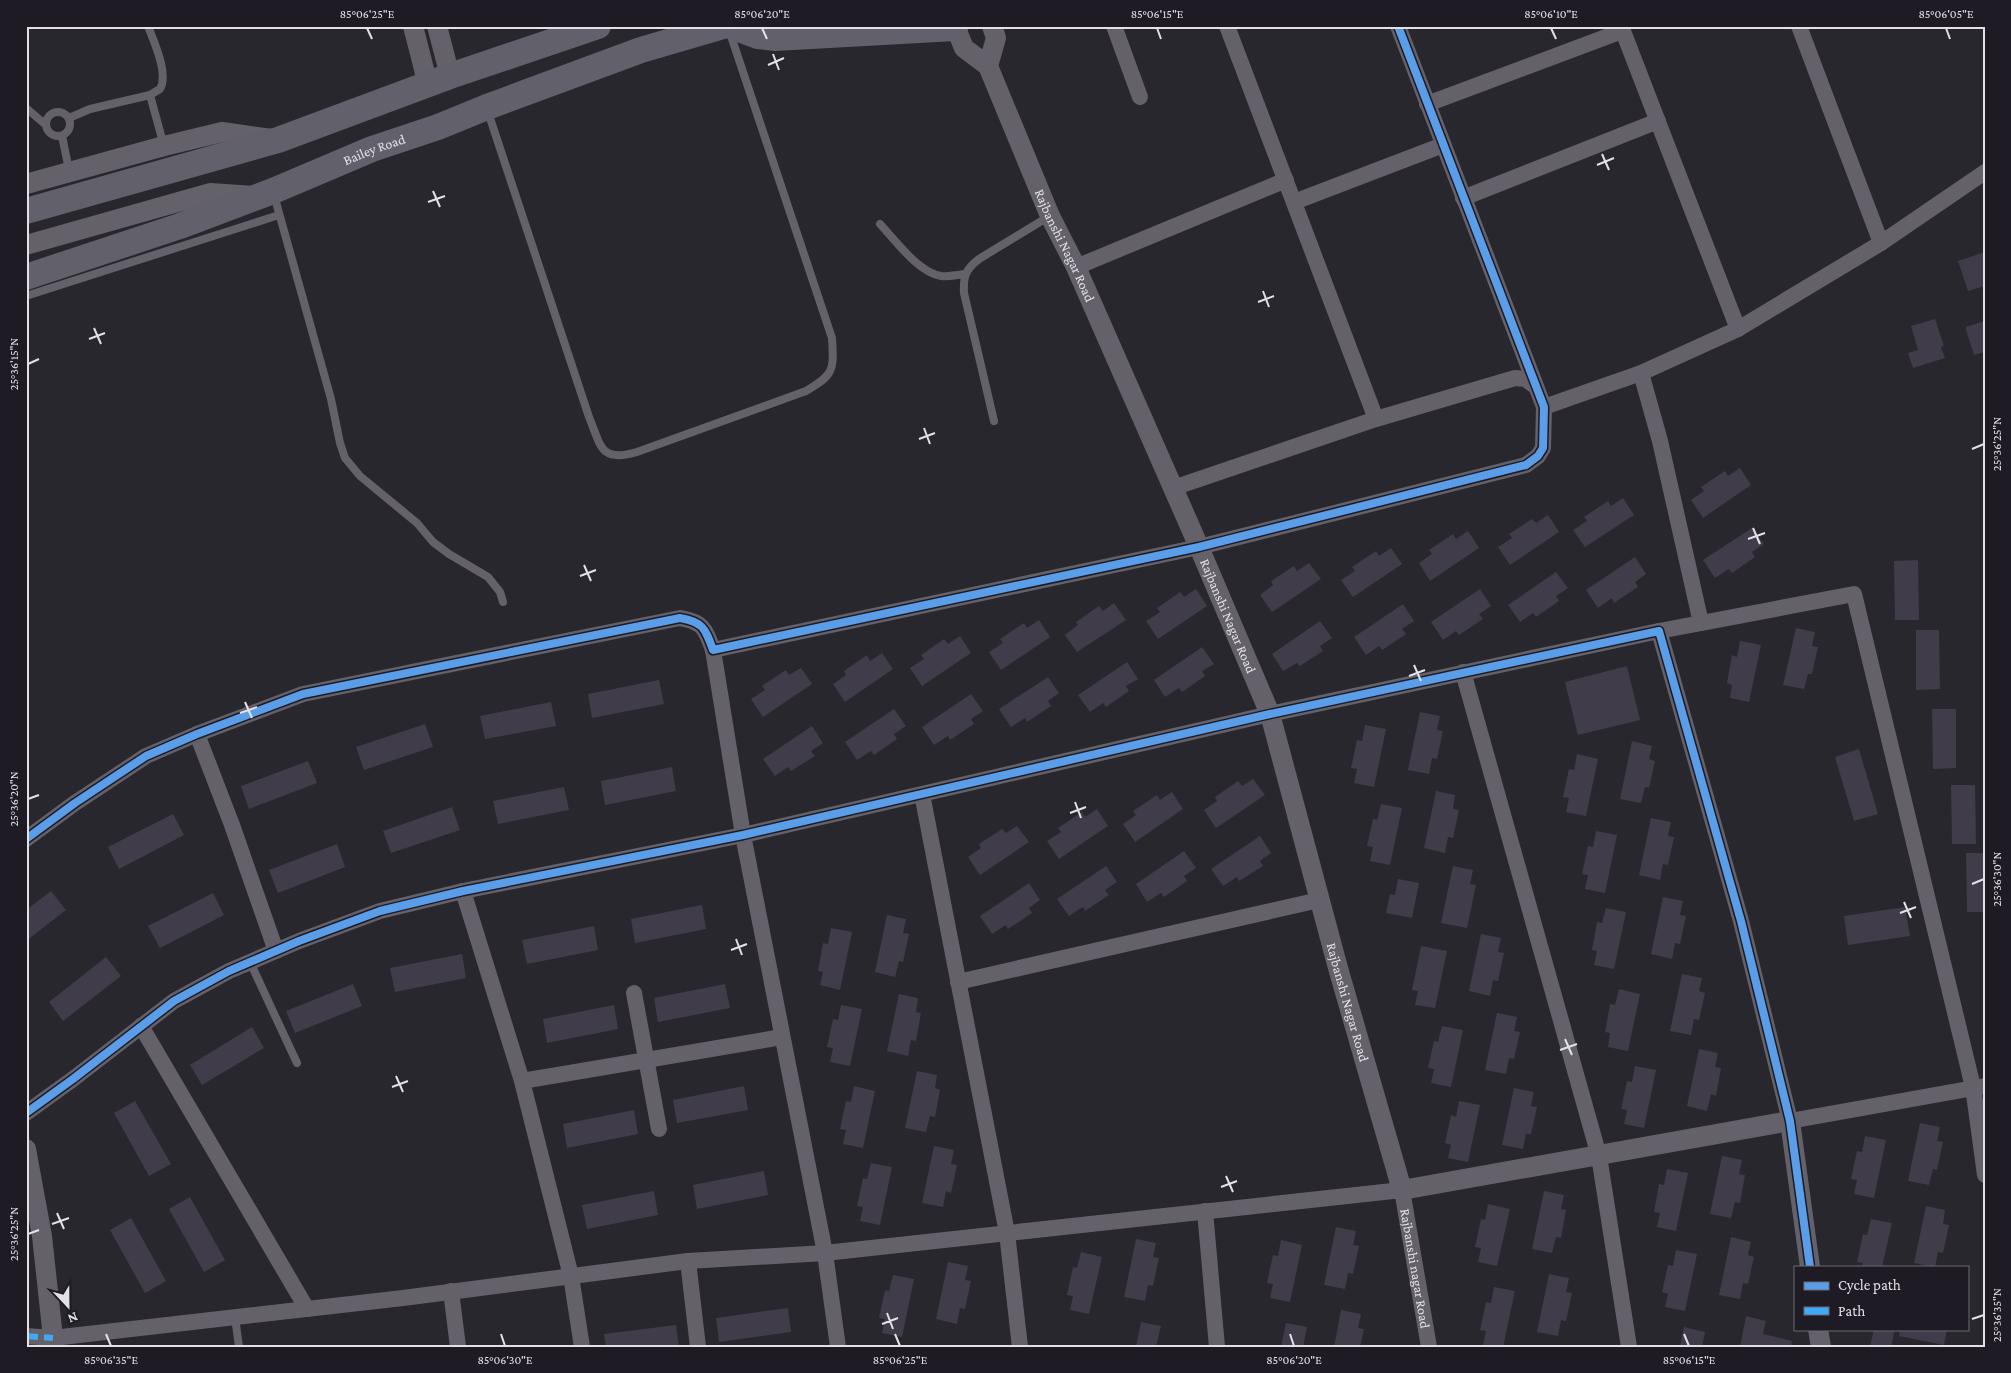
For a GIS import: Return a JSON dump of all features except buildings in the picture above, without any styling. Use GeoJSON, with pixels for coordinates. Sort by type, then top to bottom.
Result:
{"type":"FeatureCollection","features":[{"type":"Feature","properties":{"kind":"highway"},"geometry":{"type":"LineString","coordinates":[[26,211],[278,140],[439,80],[598,26]]}},
{"type":"Feature","properties":{"kind":"highway","name":"Bailey Road"},"geometry":{"type":"LineString","coordinates":[[26,278],[180,226],[270,201],[372,149],[438,127],[641,50],[723,26]]}},
{"type":"Feature","properties":{"kind":"highway"},"geometry":{"type":"LineString","coordinates":[[729,26],[758,36],[775,38],[955,27]]}},
{"type":"Feature","properties":{"kind":"street"},"geometry":{"type":"LineString","coordinates":[[413,26],[439,80]]}},
{"type":"Feature","properties":{"kind":"street"},"geometry":{"type":"LineString","coordinates":[[437,26],[439,80]]}},
{"type":"Feature","properties":{"kind":"street"},"geometry":{"type":"LineString","coordinates":[[955,27],[964,48],[988,66],[996,38],[992,26]]}},
{"type":"Feature","properties":{"kind":"street"},"geometry":{"type":"LineString","coordinates":[[1114,26],[1140,97]]}},
{"type":"Feature","properties":{"kind":"street"},"geometry":{"type":"LineString","coordinates":[[1227,26],[1376,419]]}},
{"type":"Feature","properties":{"kind":"street"},"geometry":{"type":"LineString","coordinates":[[713,650],[1200,547],[1526,465],[1538,456],[1543,448],[1544,407],[1534,386],[1398,26]]}},
{"type":"Feature","properties":{"kind":"street"},"geometry":{"type":"LineString","coordinates":[[1798,26],[1881,244]]}},
{"type":"Feature","properties":{"kind":"street"},"geometry":{"type":"LineString","coordinates":[[1428,104],[1621,28],[1738,329]]}},
{"type":"Feature","properties":{"kind":"street","name":"Rajbanshi Nagar Road"},"geometry":{"type":"LineString","coordinates":[[988,66],[1050,216],[1076,267],[1200,547],[1270,714],[1319,900],[1402,1190]]}},
{"type":"Feature","properties":{"kind":"street"},"geometry":{"type":"LineString","coordinates":[[1463,198],[1658,121]]}},
{"type":"Feature","properties":{"kind":"street"},"geometry":{"type":"LineString","coordinates":[[26,184],[222,132],[278,140]]}},
{"type":"Feature","properties":{"kind":"street"},"geometry":{"type":"LineString","coordinates":[[1294,202],[1443,145]]}},
{"type":"Feature","properties":{"kind":"street"},"geometry":{"type":"LineString","coordinates":[[1544,407],[1641,373],[1738,329],[1881,244],[1985,172]]}},
{"type":"Feature","properties":{"kind":"street"},"geometry":{"type":"LineString","coordinates":[[1076,267],[1286,180]]}},
{"type":"Feature","properties":{"kind":"street"},"geometry":{"type":"LineString","coordinates":[[26,245],[210,193],[270,201]]}},
{"type":"Feature","properties":{"kind":"street"},"geometry":{"type":"LineString","coordinates":[[1641,373],[1660,441],[1701,623]]}},
{"type":"Feature","properties":{"kind":"street"},"geometry":{"type":"LineString","coordinates":[[1173,488],[1376,419],[1516,378],[1525,379],[1534,386]]}},
{"type":"Feature","properties":{"kind":"street"},"geometry":{"type":"LineString","coordinates":[[26,1113],[74,1079],[174,1001],[229,971],[380,911],[463,890],[742,836],[1270,714],[1464,672],[1659,631],[1854,594],[1979,1087],[1985,1175]]}},
{"type":"Feature","properties":{"kind":"street"},"geometry":{"type":"LineString","coordinates":[[26,839],[75,803],[146,756],[196,734],[303,694],[680,618],[695,621],[706,630],[713,650],[742,836],[825,1253],[838,1347]]}},
{"type":"Feature","properties":{"kind":"street"},"geometry":{"type":"LineString","coordinates":[[1659,631],[1741,921],[1790,1120],[1810,1266]]}},
{"type":"Feature","properties":{"kind":"street"},"geometry":{"type":"LineString","coordinates":[[1464,672],[1599,1156],[1629,1347]]}},
{"type":"Feature","properties":{"kind":"street"},"geometry":{"type":"LineString","coordinates":[[196,734],[232,825],[276,951]]}},
{"type":"Feature","properties":{"kind":"street"},"geometry":{"type":"LineString","coordinates":[[922,794],[1006,1233],[1020,1347]]}},
{"type":"Feature","properties":{"kind":"street"},"geometry":{"type":"LineString","coordinates":[[463,890],[522,1081],[571,1276],[582,1347]]}},
{"type":"Feature","properties":{"kind":"street"},"geometry":{"type":"LineString","coordinates":[[958,982],[1319,900]]}},
{"type":"Feature","properties":{"kind":"street"},"geometry":{"type":"LineString","coordinates":[[634,993],[660,1129]]}},
{"type":"Feature","properties":{"kind":"street"},"geometry":{"type":"LineString","coordinates":[[141,1026],[307,1309]]}},
{"type":"Feature","properties":{"kind":"street"},"geometry":{"type":"LineString","coordinates":[[522,1081],[782,1037]]}},
{"type":"Feature","properties":{"kind":"street"},"geometry":{"type":"LineString","coordinates":[[26,1336],[54,1342],[235,1317],[451,1292],[688,1261],[825,1253],[1402,1190],[1979,1087]]}},
{"type":"Feature","properties":{"kind":"street"},"geometry":{"type":"LineString","coordinates":[[26,1149],[42,1236],[54,1342]]}},
{"type":"Feature","properties":{"kind":"street","name":"Rajbanshi nagar Road"},"geometry":{"type":"LineString","coordinates":[[1402,1190],[1429,1347]]}},
{"type":"Feature","properties":{"kind":"street"},"geometry":{"type":"LineString","coordinates":[[1205,1212],[1217,1347]]}},
{"type":"Feature","properties":{"kind":"street"},"geometry":{"type":"LineString","coordinates":[[688,1261],[698,1347]]}},
{"type":"Feature","properties":{"kind":"street"},"geometry":{"type":"LineString","coordinates":[[451,1292],[458,1347]]}},
{"type":"Feature","properties":{"kind":"street"},"geometry":{"type":"LineString","coordinates":[[1818,1330],[1821,1347]]}},
{"type":"Feature","properties":{"kind":"lane"},"geometry":{"type":"LineString","coordinates":[[68,118],[102,105],[150,95],[160,90],[163,79],[148,26]]}},
{"type":"Feature","properties":{"kind":"lane"},"geometry":{"type":"LineString","coordinates":[[487,107],[589,417],[598,439],[604,451],[612,456],[622,456],[637,452],[806,391],[820,383],[830,374],[834,359],[832,338],[729,26]]}},
{"type":"Feature","properties":{"kind":"lane"},"geometry":{"type":"LineString","coordinates":[[150,95],[164,146]]}},
{"type":"Feature","properties":{"kind":"lane"},"geometry":{"type":"LineString","coordinates":[[26,108],[46,125],[48,131],[53,135],[62,136],[69,130],[70,124],[64,114],[55,113],[50,116],[46,125]]}},
{"type":"Feature","properties":{"kind":"lane"},"geometry":{"type":"LineString","coordinates":[[62,136],[70,172]]}},
{"type":"Feature","properties":{"kind":"lane"},"geometry":{"type":"LineString","coordinates":[[26,296],[270,201],[330,399],[345,458],[360,476],[417,523],[433,542],[449,554],[488,577],[500,592],[503,602]]}},
{"type":"Feature","properties":{"kind":"lane"},"geometry":{"type":"LineString","coordinates":[[994,421],[964,293],[964,274],[979,259],[1050,216]]}},
{"type":"Feature","properties":{"kind":"lane"},"geometry":{"type":"LineString","coordinates":[[880,224],[919,265],[929,272],[949,276],[964,274]]}},
{"type":"Feature","properties":{"kind":"lane"},"geometry":{"type":"LineString","coordinates":[[250,962],[297,1064]]}},
{"type":"Feature","properties":{"kind":"lane"},"geometry":{"type":"LineString","coordinates":[[235,1317],[239,1347]]}},
{"type":"Feature","properties":{"kind":"marked path"},"geometry":{"type":"LineString","coordinates":[[26,1336],[53,1338]]}},
{"type":"Feature","properties":{"kind":"cycle path"},"geometry":{"type":"LineString","coordinates":[[26,839],[75,803],[146,756],[197,734],[303,694],[680,618],[694,622],[702,627],[708,636],[713,650],[1199,547],[1526,465],[1538,456],[1543,448],[1544,407],[1398,26]]}},
{"type":"Feature","properties":{"kind":"cycle path"},"geometry":{"type":"LineString","coordinates":[[26,1113],[174,1001],[229,971],[299,941],[380,911],[463,891],[743,835],[1270,714],[1659,631],[1741,921],[1790,1121],[1810,1266]]}}]}
